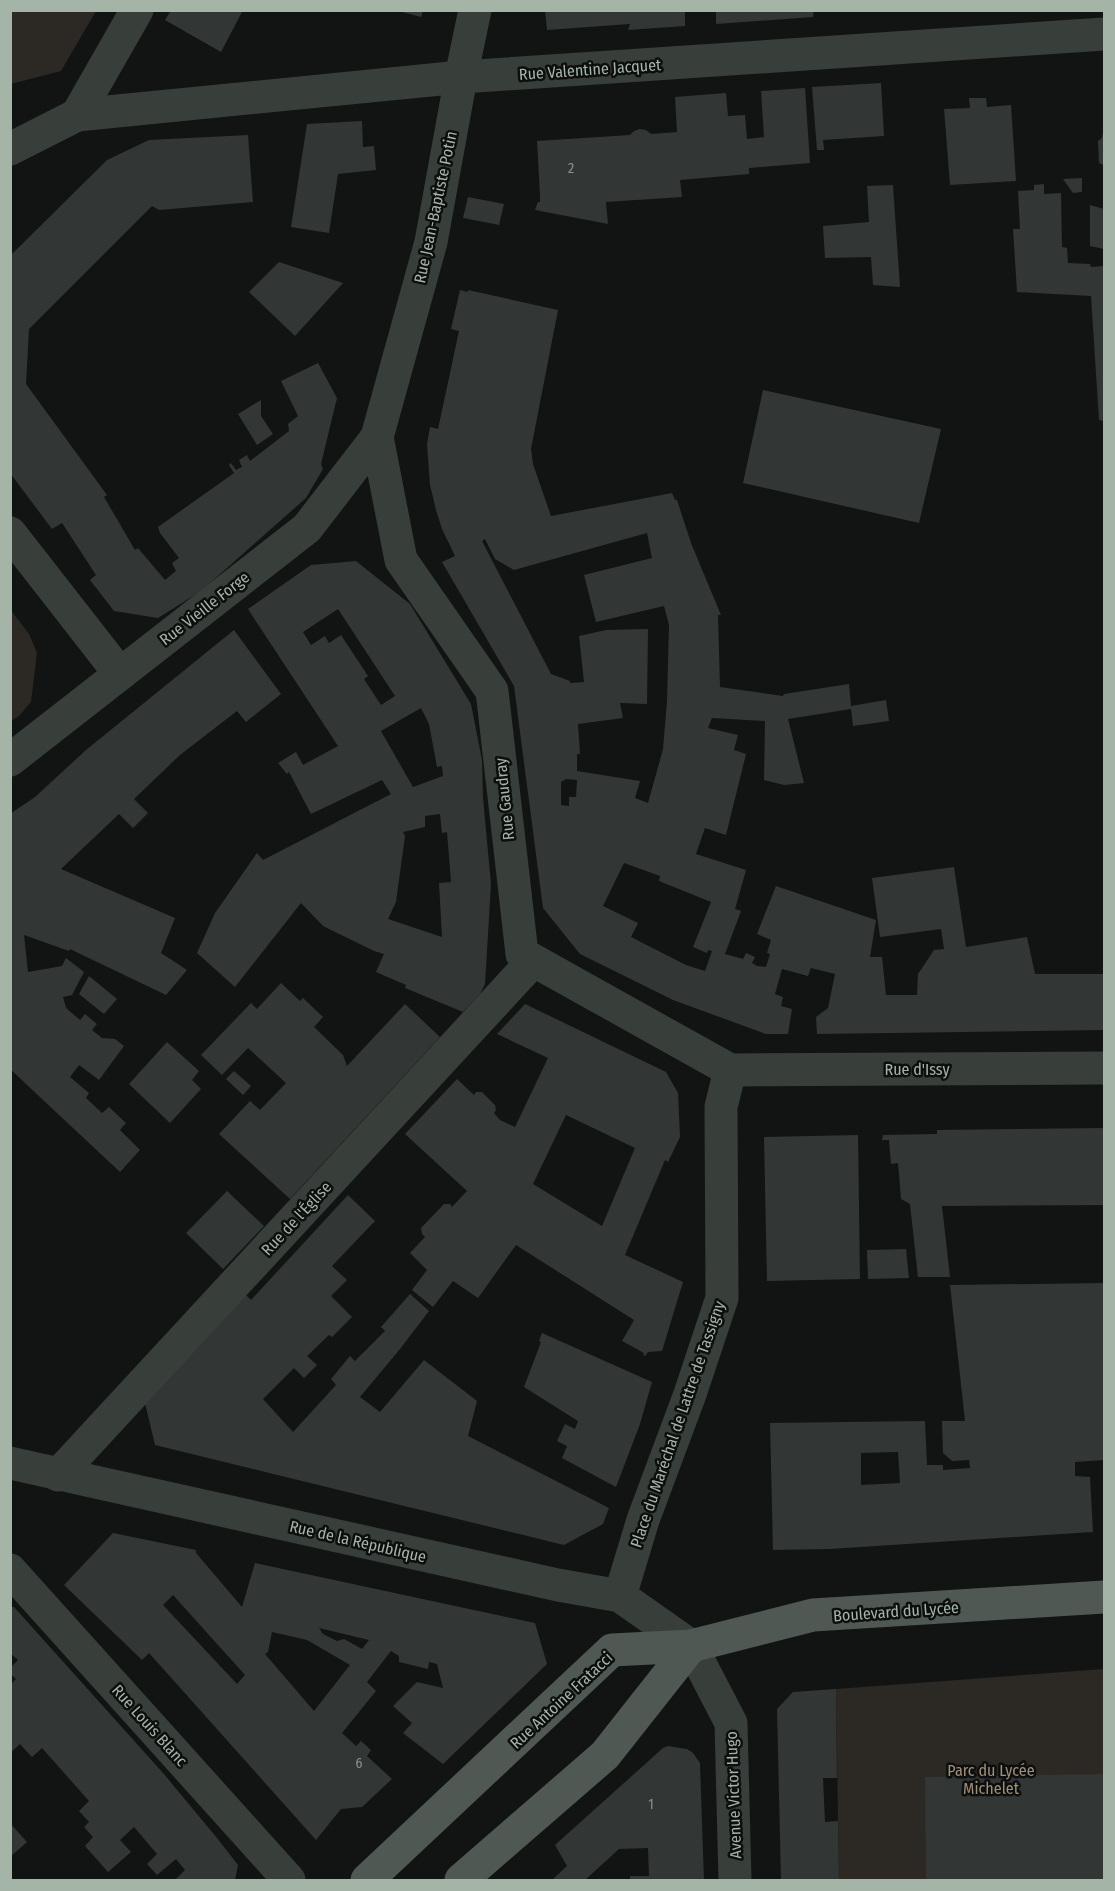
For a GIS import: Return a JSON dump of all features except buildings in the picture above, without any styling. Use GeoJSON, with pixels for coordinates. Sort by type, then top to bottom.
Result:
{"type":"FeatureCollection","features":[{"type":"Feature","properties":{"kind":"main road","name":"Boulevard du Lycée"},"geometry":{"type":"LineString","coordinates":[[692,1646],[813,1616],[1104,1597]]}},
{"type":"Feature","properties":{"kind":"main road"},"geometry":{"type":"LineString","coordinates":[[472,1874],[605,1755],[692,1646]]}},
{"type":"Feature","properties":{"kind":"main road","name":"Rue Antoine Fratacci"},"geometry":{"type":"LineString","coordinates":[[367,1881],[612,1650],[692,1646]]}},
{"type":"Feature","properties":{"kind":"street"},"geometry":{"type":"LineString","coordinates":[[10,149],[77,115],[137,10]]}},
{"type":"Feature","properties":{"kind":"street","name":"Rue Jean-Baptiste Potin"},"geometry":{"type":"LineString","coordinates":[[377,437],[431,242],[460,77],[475,10]]}},
{"type":"Feature","properties":{"kind":"street","name":"Rue Valentine Jacquet"},"geometry":{"type":"LineString","coordinates":[[77,115],[460,77],[1104,34]]}},
{"type":"Feature","properties":{"kind":"street","name":"Rue Vieille Forge"},"geometry":{"type":"LineString","coordinates":[[10,760],[307,528],[377,437]]}},
{"type":"Feature","properties":{"kind":"street","name":"Rue Gaudray"},"geometry":{"type":"LineString","coordinates":[[377,437],[401,560],[492,691],[522,954],[533,961]]}},
{"type":"Feature","properties":{"kind":"street"},"geometry":{"type":"LineString","coordinates":[[10,533],[120,674]]}},
{"type":"Feature","properties":{"kind":"street"},"geometry":{"type":"LineString","coordinates":[[533,961],[730,1070]]}},
{"type":"Feature","properties":{"kind":"street","name":"Rue de l'Église"},"geometry":{"type":"LineString","coordinates":[[27,1473],[533,961]]}},
{"type":"Feature","properties":{"kind":"street","name":"Rue d'Issy"},"geometry":{"type":"LineString","coordinates":[[730,1070],[1104,1068]]}},
{"type":"Feature","properties":{"kind":"street","name":"Place du Maréchal de Lattre de Tassigny"},"geometry":{"type":"LineString","coordinates":[[620,1596],[643,1520],[690,1394],[722,1298],[721,1107],[730,1070]]}},
{"type":"Feature","properties":{"kind":"street","name":"Rue de la République"},"geometry":{"type":"LineString","coordinates":[[27,1473],[550,1584],[620,1596],[692,1646]]}},
{"type":"Feature","properties":{"kind":"street","name":"Rue Louis Blanc"},"geometry":{"type":"LineString","coordinates":[[10,1570],[289,1881]]}},
{"type":"Feature","properties":{"kind":"street","name":"Avenue Victor Hugo"},"geometry":{"type":"LineString","coordinates":[[692,1646],[730,1723],[735,1881]]}},
{"type":"Feature","properties":{"kind":"green space"},"geometry":{"type":"Polygon","coordinates":[[[10,11],[96,11],[61,71],[11,84],[10,11]]]}},
{"type":"Feature","properties":{"kind":"green space"},"geometry":{"type":"Polygon","coordinates":[[[10,609],[29,634],[37,653],[31,702],[19,716],[11,721],[10,609]]]}},
{"type":"Feature","properties":{"kind":"green space","name":"Parc du Lycée Michelet"},"geometry":{"type":"Polygon","coordinates":[[[1104,1669],[1104,1880],[839,1880],[836,1689],[1104,1669]]]}}]}
